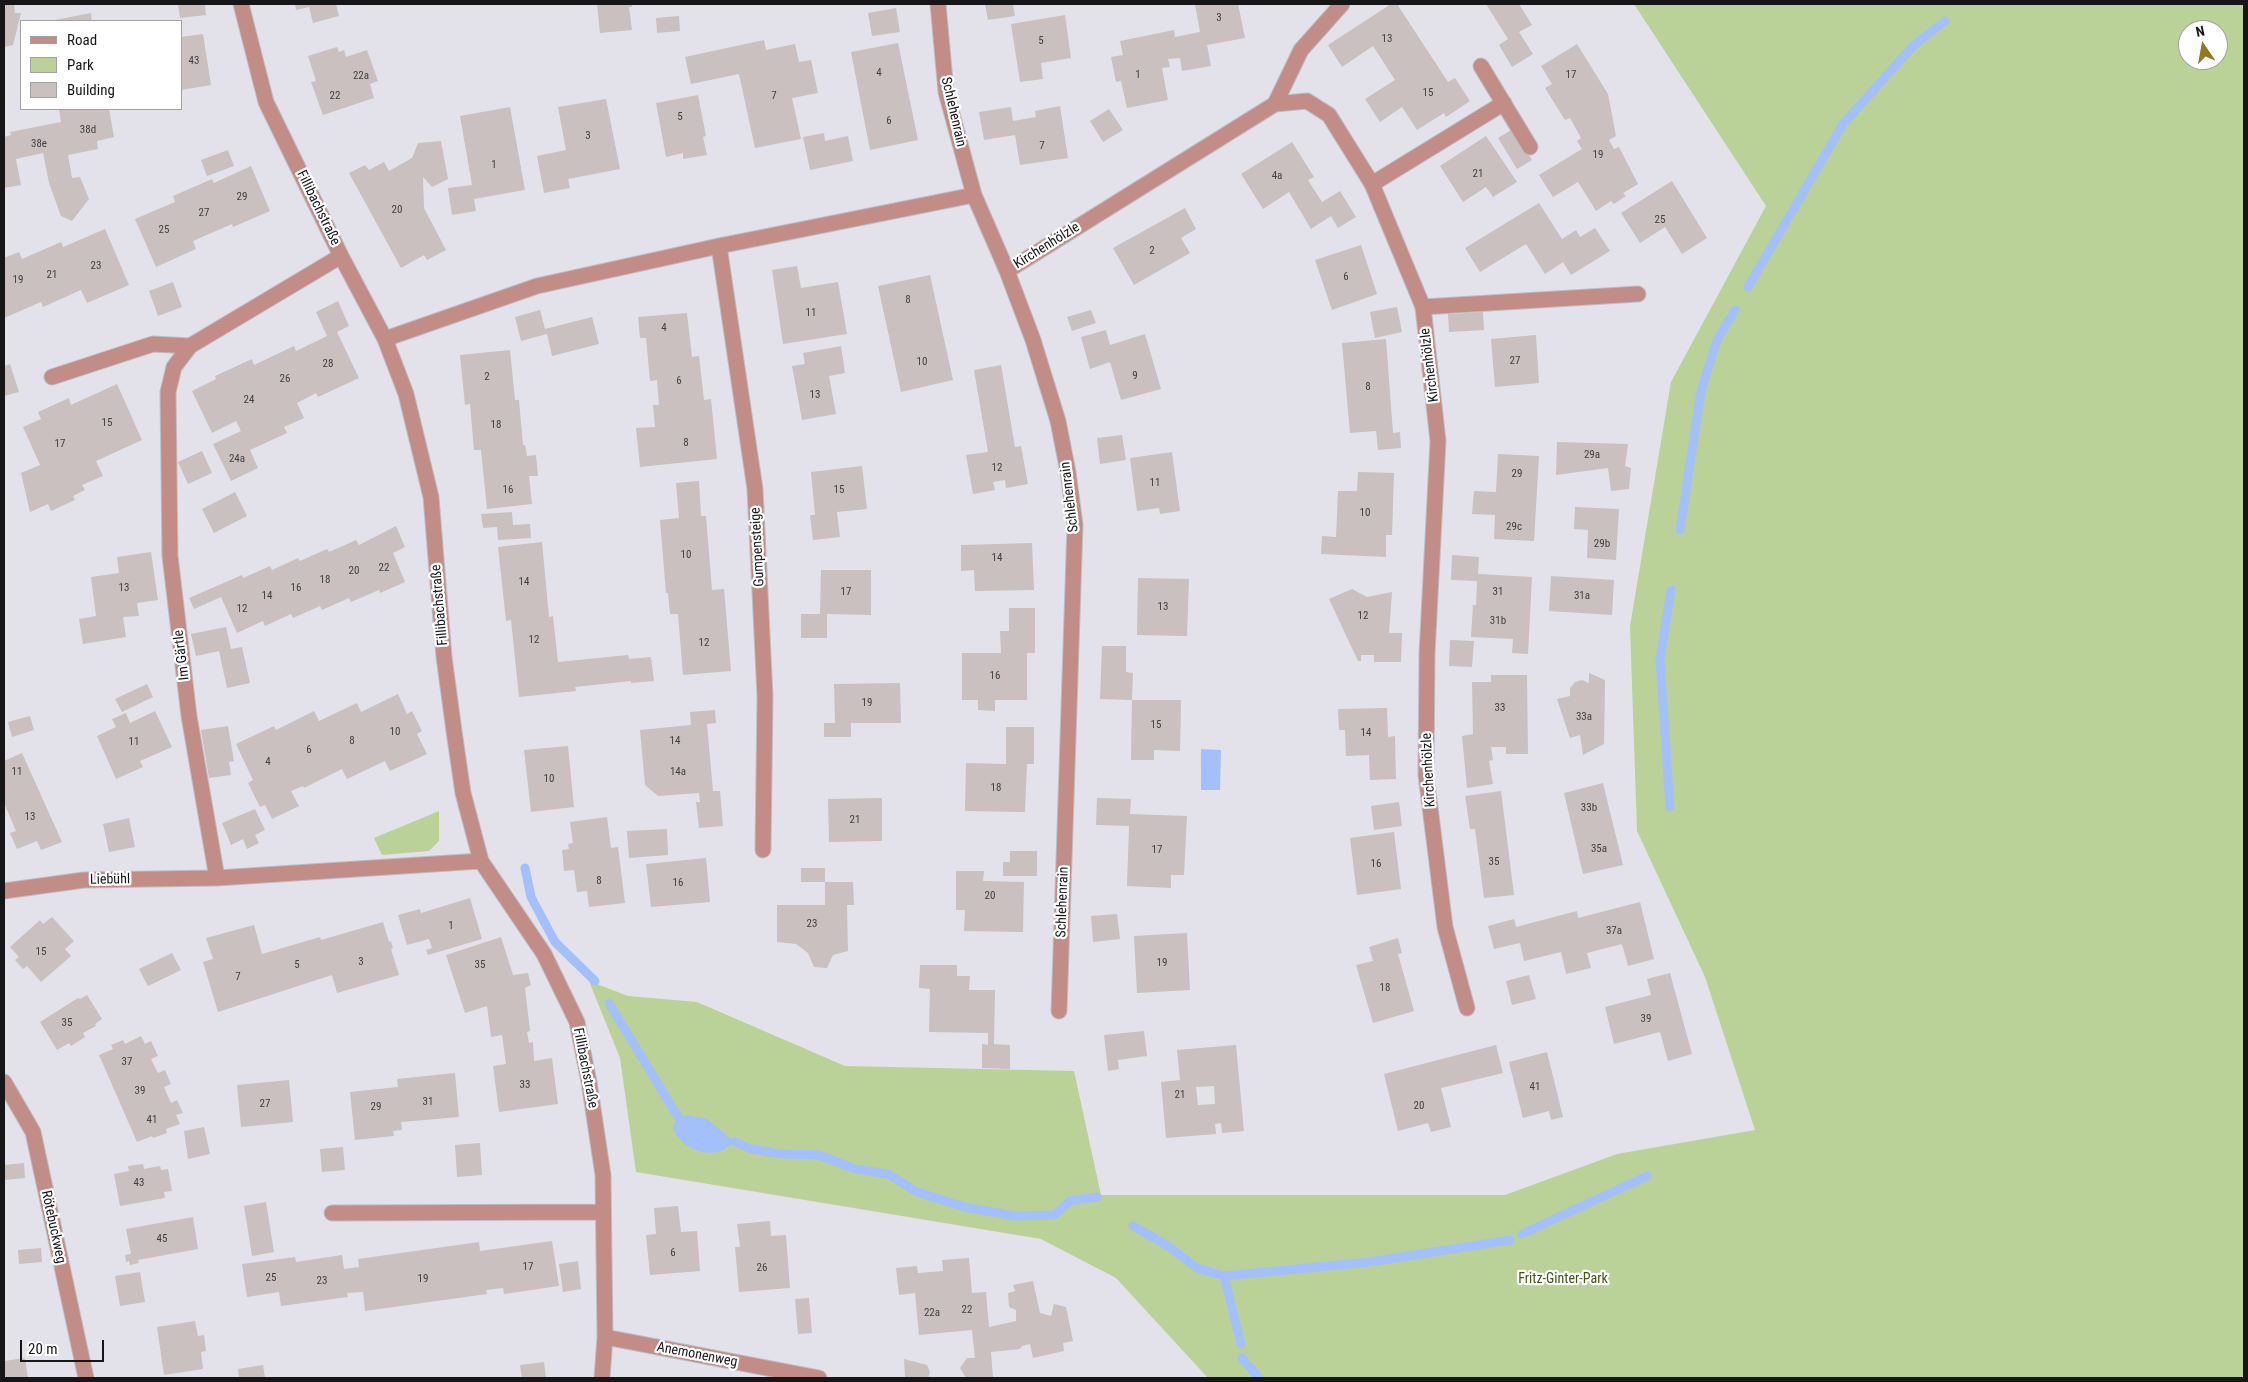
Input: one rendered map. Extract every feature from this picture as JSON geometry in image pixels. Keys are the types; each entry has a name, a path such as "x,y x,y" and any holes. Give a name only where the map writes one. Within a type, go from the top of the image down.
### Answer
{"street":[{"name":"Fillibachstraße","path":"241,4 266,102 341,256 385,339 406,394 431,496 444,657 454,731 463,793 481,862 544,954 577,1022 598,1135 603,1175 605,1337 602,1378"},
{"name":"Schlehenrain","path":"938,4 946,92 974,195 1007,271 1033,340 1058,421 1068,472 1075,525 1060,1011"},
{"path":"1275,104 1301,50 1342,4"},
{"path":"1481,66 1530,147"},
{"name":"Kirchenhölzle","path":"1007,271 1275,104 1307,101 1329,115 1372,184 1423,307 1438,441 1427,654 1426,775 1445,926 1467,1008"},
{"path":"1372,184 1504,103"},
{"path":"385,339 537,286 719,246 974,195"},
{"name":"Gumpensteige","path":"719,246 755,489 764,696 763,850"},
{"name":"Im Gärtle","path":"217,878 189,716 170,556 168,392 174,367 190,346 341,256"},
{"path":"1423,307 1638,294"},
{"path":"52,377 153,344 190,346"},
{"path":"217,878 481,862"},
{"name":"Liebühl","path":"4,888 84,880 217,878"},
{"name":"Rötebuckweg","path":"4,1082 33,1132 86,1378"},
{"path":"332,1213 602,1212"},
{"name":"Anemonenweg","path":"605,1337 818,1378"}],"green space":[{"name":"Fritz-Ginter-Park","path":"1634,4 2244,4 2244,1378 1208,1378 1116,1278 1041,1239 636,1172 620,1058 589,981 628,996 697,1002 845,1066 1074,1071 1101,1195 1505,1195 1617,1154 1755,1130 1705,977 1637,831 1630,626 1671,382 1766,206"},
{"path":"439,811 439,841 429,851 382,855 374,838"}],"water":[{"path":"1201,749 1221,750 1220,790 1201,790"},
{"path":"687,1115 707,1119 735,1142 725,1149 711,1153 691,1148 680,1139 673,1127 678,1117"}],"building":[{"path":"4,4 14,4 15,13 21,13 13,45 4,47"},
{"path":"178,4 205,4 206,15 180,18"},
{"path":"295,4 336,4 339,16 313,23 309,7 296,10"},
{"path":"597,4 632,4 632,7 629,7 632,30 600,33"},
{"path":"985,4 1013,4 1015,16 988,20"},
{"path":"1195,4 1238,4 1245,38 1207,45 1211,66 1182,71 1180,58 1168,59 1170,67 1162,68 1168,100 1127,108 1121,81 1116,82 1111,57 1123,55 1120,41 1174,30 1175,37 1200,32"},
{"path":"1391,4 1397,4 1448,82 1455,78 1470,101 1446,117 1444,113 1417,130 1402,107 1380,122 1365,99 1395,80 1373,46 1342,67 1328,45"},
{"path":"1486,4 1519,4 1532,25 1519,32 1533,54 1512,67 1499,45 1508,39"},
{"path":"896,8 900,32 872,36 868,13"},
{"path":"91,13 92,20 55,20"},
{"path":"1065,15 1071,58 1041,63 1043,79 1020,82 1011,24"},
{"path":"679,16 680,31 657,33 656,18"},
{"path":"203,34 211,85 182,90 182,37"},
{"path":"764,40 766,50 795,44 799,62 811,60 818,93 792,98 801,139 755,148 739,74 691,84 685,57"},
{"path":"898,43 918,140 870,150 851,52"},
{"path":"1577,44 1608,94 1616,136 1609,140 1614,149 1619,147 1638,184 1623,193 1626,196 1614,204 1611,201 1596,211 1578,182 1553,197 1539,175 1582,149 1577,141 1581,138 1570,118 1565,120 1545,88 1552,84 1541,66"},
{"path":"337,47 339,52 344,50 346,57 367,50 378,81 370,84 374,98 323,115 311,82 316,81 308,56"},
{"path":"698,95 706,136 703,137 707,155 683,159 683,153 666,157 656,103"},
{"path":"606,99 620,169 568,179 570,188 544,193 537,156 566,150 558,107"},
{"path":"1060,106 1068,158 1020,165 1015,135 984,140 979,112 1011,107 1013,121 1036,117 1035,111"},
{"path":"510,107 525,190 474,199 476,211 452,215 448,188 472,185 460,116"},
{"path":"1109,109 1123,130 1103,142 1090,121"},
{"path":"59,110 109,110 114,137 97,141 98,149 68,155 72,178 80,177 89,199 72,221 61,216 49,183 43,153 16,159 21,185 4,188 4,137 11,135 10,132 61,122"},
{"path":"1513,129 1532,160 1517,169 1498,138"},
{"path":"824,133 825,141 848,136 853,161 810,170 803,137"},
{"path":"1486,136 1517,182 1493,197 1486,187 1463,202 1440,166"},
{"path":"441,141 448,179 432,187 423,177 424,208 446,250 427,260 424,255 401,268 349,173 365,165 369,170 384,162 389,171 412,158 418,143"},
{"path":"1292,142 1314,177 1308,180 1322,202 1340,191 1356,217 1338,228 1331,216 1311,229 1289,192 1263,209 1241,174"},
{"path":"228,150 234,166 207,176 201,160"},
{"path":"251,166 270,211 233,227 232,224 193,241 196,249 156,267 135,219 175,202 173,196 212,179 214,183"},
{"path":"1672,181 1707,238 1682,254 1665,227 1640,243 1621,213"},
{"path":"1539,203 1562,239 1576,230 1580,237 1595,228 1610,251 1571,275 1563,262 1545,274 1526,244 1480,272 1465,248"},
{"path":"1185,208 1196,229 1181,238 1190,253 1134,285 1113,248"},
{"path":"105,229 129,285 87,303 81,290 43,307 41,302 4,318 4,258 19,252 22,259 61,242 63,247"},
{"path":"1361,245 1377,294 1332,310 1315,260"},
{"path":"797,266 801,288 838,282 847,334 783,344 772,270"},
{"path":"930,275 953,380 901,392 878,286"},
{"path":"173,282 182,307 158,316 149,291"},
{"path":"338,301 349,326 337,332 359,378 318,397 316,393 297,403 304,418 284,427 287,433 250,450 258,468 231,481 213,444 241,431 236,421 212,433 192,391 216,379 215,376 252,359 254,365 294,346 296,351 327,336 316,312"},
{"path":"1397,307 1402,332 1375,338 1370,312"},
{"path":"540,310 545,329 592,317 599,344 552,356 547,334 521,341 515,317"},
{"path":"1091,310 1096,323 1072,331 1067,317"},
{"path":"1483,312 1484,330 1449,332 1448,314"},
{"path":"687,313 692,357 699,356 704,400 711,399 717,459 640,467 636,428 655,427 653,405 659,405 657,380 650,381 646,338 640,338 638,317"},
{"path":"1106,330 1110,345 1145,334 1161,389 1121,400 1110,362 1090,369 1081,337"},
{"path":"1536,335 1539,383 1495,387 1491,339"},
{"path":"1386,339 1393,433 1400,432 1401,448 1378,450 1376,431 1350,433 1342,343"},
{"path":"841,346 845,373 829,376 836,414 802,420 792,366 805,364 803,353"},
{"path":"510,350 515,400 519,400 523,445 525,445 527,456 536,455 538,476 529,476 532,504 487,509 481,450 474,450 470,404 465,405 460,355"},
{"path":"10,364 19,392 4,396 4,366"},
{"path":"1001,365 1015,447 1021,446 1028,484 1006,488 1005,480 993,482 995,490 973,494 966,455 988,452 974,370"},
{"path":"117,384 142,440 96,461 103,476 82,485 85,490 73,496 75,500 51,511 48,504 30,512 21,473 40,465 23,427 41,419 38,412 69,398 71,405"},
{"path":"1122,435 1126,460 1100,464 1097,438"},
{"path":"1557,442 1628,444 1625,466 1631,468 1629,489 1611,491 1608,468 1556,475"},
{"path":"202,451 212,473 188,484 178,462"},
{"path":"1172,452 1180,511 1160,514 1159,508 1137,511 1130,458"},
{"path":"1498,454 1539,456 1534,541 1494,539 1495,515 1472,514 1474,491 1496,492"},
{"path":"862,466 867,509 837,512 840,537 813,540 810,515 815,515 811,472"},
{"path":"1358,472 1394,473 1392,535 1386,535 1386,557 1321,554 1322,536 1336,537 1338,491 1357,491"},
{"path":"699,481 701,516 706,516 712,590 724,589 731,671 683,675 678,614 670,614 668,593 666,593 660,520 679,518 676,483"},
{"path":"235,492 247,516 214,533 202,509"},
{"path":"1575,507 1619,509 1616,560 1587,558 1588,530 1574,529"},
{"path":"512,512 513,525 530,524 531,538 498,540 497,527 483,528 481,514"},
{"path":"396,526 405,547 393,553 405,582 380,593 379,590 351,602 349,598 322,610 320,606 293,618 291,614 265,626 263,621 237,633 221,597 194,609 189,598 242,575 243,578 270,566 272,570 298,558 300,561 327,549 329,552 356,540 359,545"},
{"path":"542,542 549,617 553,616 558,662 628,655 629,659 651,657 654,681 631,683 631,681 575,687 576,691 519,697 511,620 506,621 498,547"},
{"path":"1032,543 1034,590 975,591 974,570 961,571 961,545"},
{"path":"151,552 158,600 137,603 139,616 123,617 126,637 83,644 79,619 96,616 91,577 119,573 117,557"},
{"path":"1452,555 1479,557 1478,574 1532,577 1528,654 1512,653 1513,639 1471,637 1473,605 1476,605 1477,581 1451,580"},
{"path":"821,570 871,570 871,615 827,614 827,638 801,638 801,614 820,614"},
{"path":"1551,576 1614,580 1612,615 1549,611"},
{"path":"1138,578 1189,579 1187,636 1137,635"},
{"path":"1352,589 1367,597 1392,592 1389,633 1402,633 1401,662 1374,662 1374,655 1361,655 1361,661 1358,661 1329,599"},
{"path":"1009,608 1035,608 1035,653 1027,653 1027,700 995,700 995,711 978,710 978,700 962,700 962,653 1001,653 1000,631 1009,631"},
{"path":"226,627 231,649 242,647 250,683 227,688 219,651 196,656 191,634"},
{"path":"1450,640 1474,641 1472,667 1449,666"},
{"path":"1102,646 1126,646 1126,672 1133,673 1132,700 1100,699"},
{"path":"1589,673 1605,680 1604,744 1583,755 1580,735 1570,738 1557,699 1570,696 1570,688 1575,682 1582,680 1589,683"},
{"path":"1491,675 1527,675 1528,754 1506,754 1506,747 1491,747 1493,760 1489,761 1493,784 1467,788 1462,736 1473,734 1472,682 1491,682"},
{"path":"900,683 901,723 851,723 851,737 824,737 824,723 835,723 834,684"},
{"path":"147,684 153,697 122,712 115,699"},
{"path":"398,694 407,714 412,711 422,731 417,734 427,754 390,771 385,761 347,779 342,769 304,788 303,786 291,791 299,806 272,819 265,805 260,807 248,783 253,780 236,744 274,726 276,730 314,711 319,721 357,703 361,712"},
{"path":"1132,700 1181,700 1180,751 1154,750 1154,760 1131,760"},
{"path":"1387,708 1388,737 1395,736 1396,779 1370,780 1369,755 1346,756 1345,730 1339,730 1338,709"},
{"path":"715,710 716,723 707,724 713,791 720,791 723,826 699,828 696,802 700,802 699,793 658,796 645,785 640,730 691,725 690,712"},
{"path":"155,711 172,747 140,761 143,767 116,779 97,736 116,727 112,719 126,713 130,723"},
{"path":"30,716 34,730 12,737 8,722"},
{"path":"228,726 234,761 229,762 231,775 209,778 201,730"},
{"path":"1006,727 1034,727 1034,764 1027,764 1025,812 965,811 966,763 1006,764"},
{"path":"568,746 574,807 531,812 524,750"},
{"path":"22,753 62,842 41,850 37,841 17,849 10,833 16,831 4,803 4,761"},
{"path":"1603,783 1623,865 1583,874 1564,793"},
{"path":"1501,791 1514,895 1484,898 1475,829 1470,829 1465,796"},
{"path":"882,798 882,841 829,842 828,799"},
{"path":"1097,798 1131,799 1130,814 1187,816 1184,875 1171,875 1171,888 1127,886 1129,826 1096,825"},
{"path":"1399,802 1402,826 1374,830 1371,806"},
{"path":"255,809 265,830 255,835 259,843 247,849 243,839 231,845 222,823"},
{"path":"607,817 611,848 618,847 625,903 589,907 587,891 577,892 574,870 564,871 562,850 569,849 568,844 573,843 570,822"},
{"path":"129,818 135,847 109,852 103,824"},
{"path":"667,829 668,855 629,858 627,831"},
{"path":"1394,832 1401,889 1357,895 1350,838"},
{"path":"1010,851 1037,851 1037,876 1003,876 1003,862 1010,862"},
{"path":"706,858 710,902 651,907 646,864"},
{"path":"801,868 825,868 825,882 801,882"},
{"path":"956,871 984,871 983,881 1024,882 1023,932 964,931 965,910 956,910"},
{"path":"825,882 853,882 854,905 847,905 848,951 833,955 827,968 814,967 808,953 796,944 777,942 777,905 825,905"},
{"path":"470,898 482,939 428,955 426,950 432,948 429,939 407,945 398,915 420,909 421,913"},
{"path":"1640,902 1654,959 1628,966 1622,944 1587,953 1591,968 1566,974 1561,952 1524,961 1520,943 1494,949 1488,926 1514,919 1516,927 1577,911 1578,918"},
{"path":"1117,914 1120,939 1093,942 1091,916"},
{"path":"52,917 74,941 65,949 71,956 41,982 27,966 23,969 15,960 19,957 10,947 40,920 43,924"},
{"path":"383,922 389,942 391,941 393,948 391,949 399,975 337,993 332,975 218,1012 203,962 213,959 206,938 254,925 262,954 320,937 321,940"},
{"path":"1187,933 1190,990 1137,993 1134,936"},
{"path":"501,937 513,975 528,973 531,985 525,988 530,1031 527,1032 529,1043 533,1042 534,1061 552,1058 558,1104 499,1112 493,1066 506,1064 502,1035 491,1037 487,1006 465,1013 446,955"},
{"path":"1398,938 1402,953 1398,954 1414,1011 1373,1023 1356,965 1373,961 1369,947"},
{"path":"172,953 181,970 148,986 139,969"},
{"path":"920,965 957,965 957,976 970,976 969,990 995,990 994,1044 1010,1045 1010,1069 982,1068 982,1044 988,1045 988,1033 929,1032 930,989 919,988"},
{"path":"1670,973 1692,1054 1668,1061 1660,1032 1614,1044 1605,1007 1651,995 1647,979"},
{"path":"1529,975 1536,999 1512,1005 1506,981"},
{"path":"87,995 102,1019 95,1024 96,1026 83,1033 85,1037 71,1046 69,1043 57,1050 40,1022 78,998 80,999"},
{"path":"1144,1031 1147,1056 1118,1060 1119,1069 1108,1071 1104,1035"},
{"path":"141,1036 145,1044 151,1041 158,1056 151,1059 158,1073 165,1070 171,1084 164,1087 171,1103 177,1100 183,1113 176,1115 180,1124 166,1129 167,1133 137,1142 99,1055 113,1049 111,1045 123,1040 125,1044"},
{"path":"1236,1045 1244,1131 1222,1133 1221,1123 1215,1124 1216,1134 1166,1138 1161,1082 1180,1080 1177,1050","holes":["1214,1086 1215,1104 1198,1105 1196,1087"]},
{"path":"1496,1045 1503,1073 1441,1088 1451,1127 1431,1132 1428,1123 1398,1131 1384,1074"},
{"path":"1547,1052 1563,1117 1551,1120 1549,1111 1523,1118 1509,1062"},
{"path":"455,1073 459,1117 401,1122 402,1130 393,1131 394,1136 355,1140 350,1092 398,1087 397,1079"},
{"path":"289,1080 293,1122 241,1127 237,1085"},
{"path":"204,1127 210,1154 188,1159 184,1131"},
{"path":"480,1143 482,1175 457,1177 455,1145"},
{"path":"343,1147 345,1170 322,1172 320,1149"},
{"path":"24,1163 25,1178 4,1180 4,1165"},
{"path":"143,1164 144,1169 160,1166 161,1170 168,1169 172,1191 164,1192 165,1198 120,1206 114,1174 129,1171 128,1166"},
{"path":"266,1202 274,1252 252,1256 244,1206"},
{"path":"678,1206 681,1232 697,1231 700,1271 650,1275 646,1235 656,1234 654,1208"},
{"path":"193,1217 198,1249 138,1260 139,1263 130,1265 129,1261 126,1262 125,1255 131,1254 126,1229"},
{"path":"770,1221 771,1236 786,1235 790,1288 739,1292 735,1247 740,1247 737,1224"},
{"path":"552,1241 559,1286 504,1294 503,1288 486,1290 487,1294 365,1311 363,1292 347,1293 348,1297 281,1306 279,1292 247,1297 242,1264 295,1257 296,1262 342,1255 344,1269 359,1267 358,1259 479,1242 480,1251"},
{"path":"41,1248 42,1262 19,1264 18,1250"},
{"path":"969,1258 972,1293 986,1292 989,1327 1016,1321 1016,1310 1009,1307 1008,1293 1015,1291 1013,1285 1033,1281 1040,1313 1051,1316 1054,1304 1066,1307 1073,1341 1063,1343 1064,1351 1033,1358 1030,1344 1022,1346 1020,1349 991,1352 993,1378 966,1378 960,1368 967,1358 975,1358 972,1330 919,1335 915,1293 899,1295 896,1268 917,1266 918,1273 943,1271 942,1260"},
{"path":"578,1261 581,1289 563,1292 559,1264"},
{"path":"140,1272 145,1302 120,1306 115,1276"},
{"path":"809,1298 812,1333 798,1334 795,1299"},
{"path":"195,1321 198,1336 204,1335 206,1351 201,1352 203,1369 164,1375 157,1327"},
{"path":"25,1358 28,1378 4,1378 4,1361"},
{"path":"904,1359 927,1365 930,1372 928,1378 905,1378"},
{"path":"544,1362 546,1378 522,1378 520,1365"},
{"path":"263,1365 265,1378 239,1378 238,1369"}],"waterway":[{"path":"1748,287 1843,124 1914,45 1945,21"},
{"path":"1680,530 1701,391 1717,340 1735,310"},
{"path":"1670,807 1660,660 1671,590"},
{"path":"525,868 531,897 555,942 595,981"},
{"path":"609,1003 678,1117"},
{"path":"735,1142 751,1149 781,1154 819,1155 855,1169 888,1174 917,1192 964,1207 1015,1216 1054,1215 1070,1201 1097,1197"},
{"path":"1522,1234 1647,1176"},
{"path":"1133,1226 1168,1246 1197,1268 1224,1276 1370,1262 1510,1240"},
{"path":"1224,1276 1241,1344"},
{"path":"1242,1358 1259,1378"}]}
